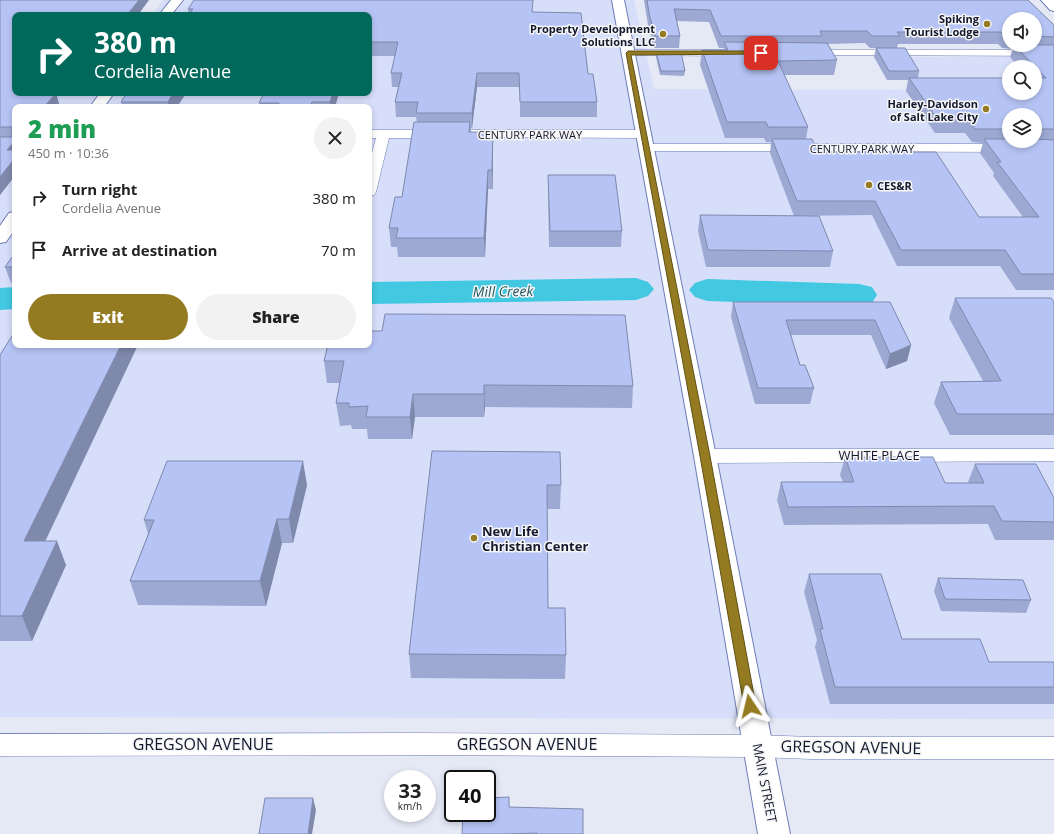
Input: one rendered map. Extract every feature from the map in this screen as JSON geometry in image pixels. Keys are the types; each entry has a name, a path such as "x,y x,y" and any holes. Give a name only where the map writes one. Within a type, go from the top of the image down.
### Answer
{"street":[{"path":"167,12 176,0"},
{"name":"MAIN STREET","path":"618,0 705,456 774,834"},
{"path":"1047,0 1054,7"},
{"path":"628,53 741,53"},
{"path":"796,53 1054,53"},
{"name":"CENTURY PARK WAY","path":"372,134 645,141 1054,148"},
{"path":"372,180 383,134"},
{"path":"0,238 12,221"},
{"name":"WHITE PLACE","path":"705,456 1054,455"},
{"name":"GREGSON AVENUE","path":"0,745 411,744 757,746 811,748 1054,748"}],"shaded area":[{"path":"163,0 634,0 654,89 926,90 903,57 1054,57 1054,719 0,717 0,47 12,84 12,96 372,96 372,12 154,12"}],"building":[{"path":"0,0 139,0 129,12 12,12 12,96 53,96 47,104 12,104 12,127 0,127"},
{"path":"194,0 533,0 532,12 581,13 588,74 593,74 597,102 520,102 519,73 477,73 472,113 416,113 418,102 395,102 402,73 391,73 398,42 372,42 372,12 190,12 193,9 188,9"},
{"path":"647,0 1028,0 1040,12 1002,12 1002,33 897,32 900,36 872,36 867,31 820,31 822,36 721,36 710,10 674,9 680,36 655,36"},
{"path":"1042,13 1054,25 1054,37 1042,36"},
{"path":"724,42 827,43 837,60 778,61 808,127 768,127 766,122 727,122 702,50 728,50"},
{"path":"1042,45 1054,45 1054,129 1042,129 1042,108 1002,108 1002,129 975,129 968,120 938,120 909,78 1002,78 1002,100 1042,100 1042,78 1046,78 1042,74 1042,60 1029,60 1021,52 1042,52"},
{"path":"876,48 905,48 919,71 889,71"},
{"path":"656,52 681,52 685,71 661,71"},
{"path":"125,96 171,96 168,102 121,102"},
{"path":"262,96 332,96 330,102 312,102 311,104 259,103"},
{"path":"414,122 470,122 469,132 493,132 492,170 488,170 484,238 396,238 398,228 389,228 395,197 402,197"},
{"path":"0,137 12,137 12,144 7,150 12,150 12,162 0,177"},
{"path":"772,139 812,139 818,152 936,152 979,217 1039,217 997,162 1001,162 984,139 1002,139 1002,148 1042,148 1042,139 1054,140 1054,274 1021,274 1005,250 901,250 875,201 797,201"},
{"path":"548,175 615,175 622,231 550,231"},
{"path":"700,215 819,216 833,251 708,250"},
{"path":"12,257 12,267 5,267"},
{"path":"955,298 1051,298 1054,302 1054,414 957,414 941,382 1001,381"},
{"path":"733,302 890,302 911,345 890,354 875,320 786,320 800,365 805,365 814,388 758,388"},
{"path":"385,314 625,315 633,386 484,385 484,394 413,394 410,417 366,417 368,406 349,407 349,403 336,403 344,361 324,361 327,348 372,348 372,331 382,331"},
{"path":"12,336 12,348 120,348 24,541 57,541 22,616 0,616 0,355"},
{"path":"432,451 560,452 561,485 547,485 548,608 565,608 566,655 409,654"},
{"path":"845,457 933,457 945,483 984,483 975,464 1036,464 1054,498 1054,522 1002,521 994,506 788,507 781,482 854,482"},
{"path":"167,461 303,461 289,519 277,519 260,581 130,581 154,520 144,520"},
{"path":"809,574 881,574 902,639 980,639 989,662 1054,662 1054,687 835,687 820,629 823,629"},
{"path":"938,578 1023,580 1031,600 945,599"},
{"path":"509,797 509,807 583,809 583,834 462,834 463,822 496,822 496,798"},
{"path":"265,798 313,798 308,834 259,834"}],"waterway":[{"name":"Mill Creek","path":"372,293 636,289"},
{"name":"Mill Creek","path":"707,290 859,295"},
{"name":"Mill Creek","path":"0,299 12,298"}],"place":[{"name":"Spiking Tourist Lodge","path":"987,24"},
{"name":"Property Development Solutions LLC","path":"663,34"},
{"name":"Harley-Davidson of Salt Lake City","path":"986,109"},
{"name":"CES&R","path":"869,185"},
{"name":"New Life Christian Center","path":"474,538"}],"route":[{"path":"750,706 705,456 628,53 761,53"}]}
